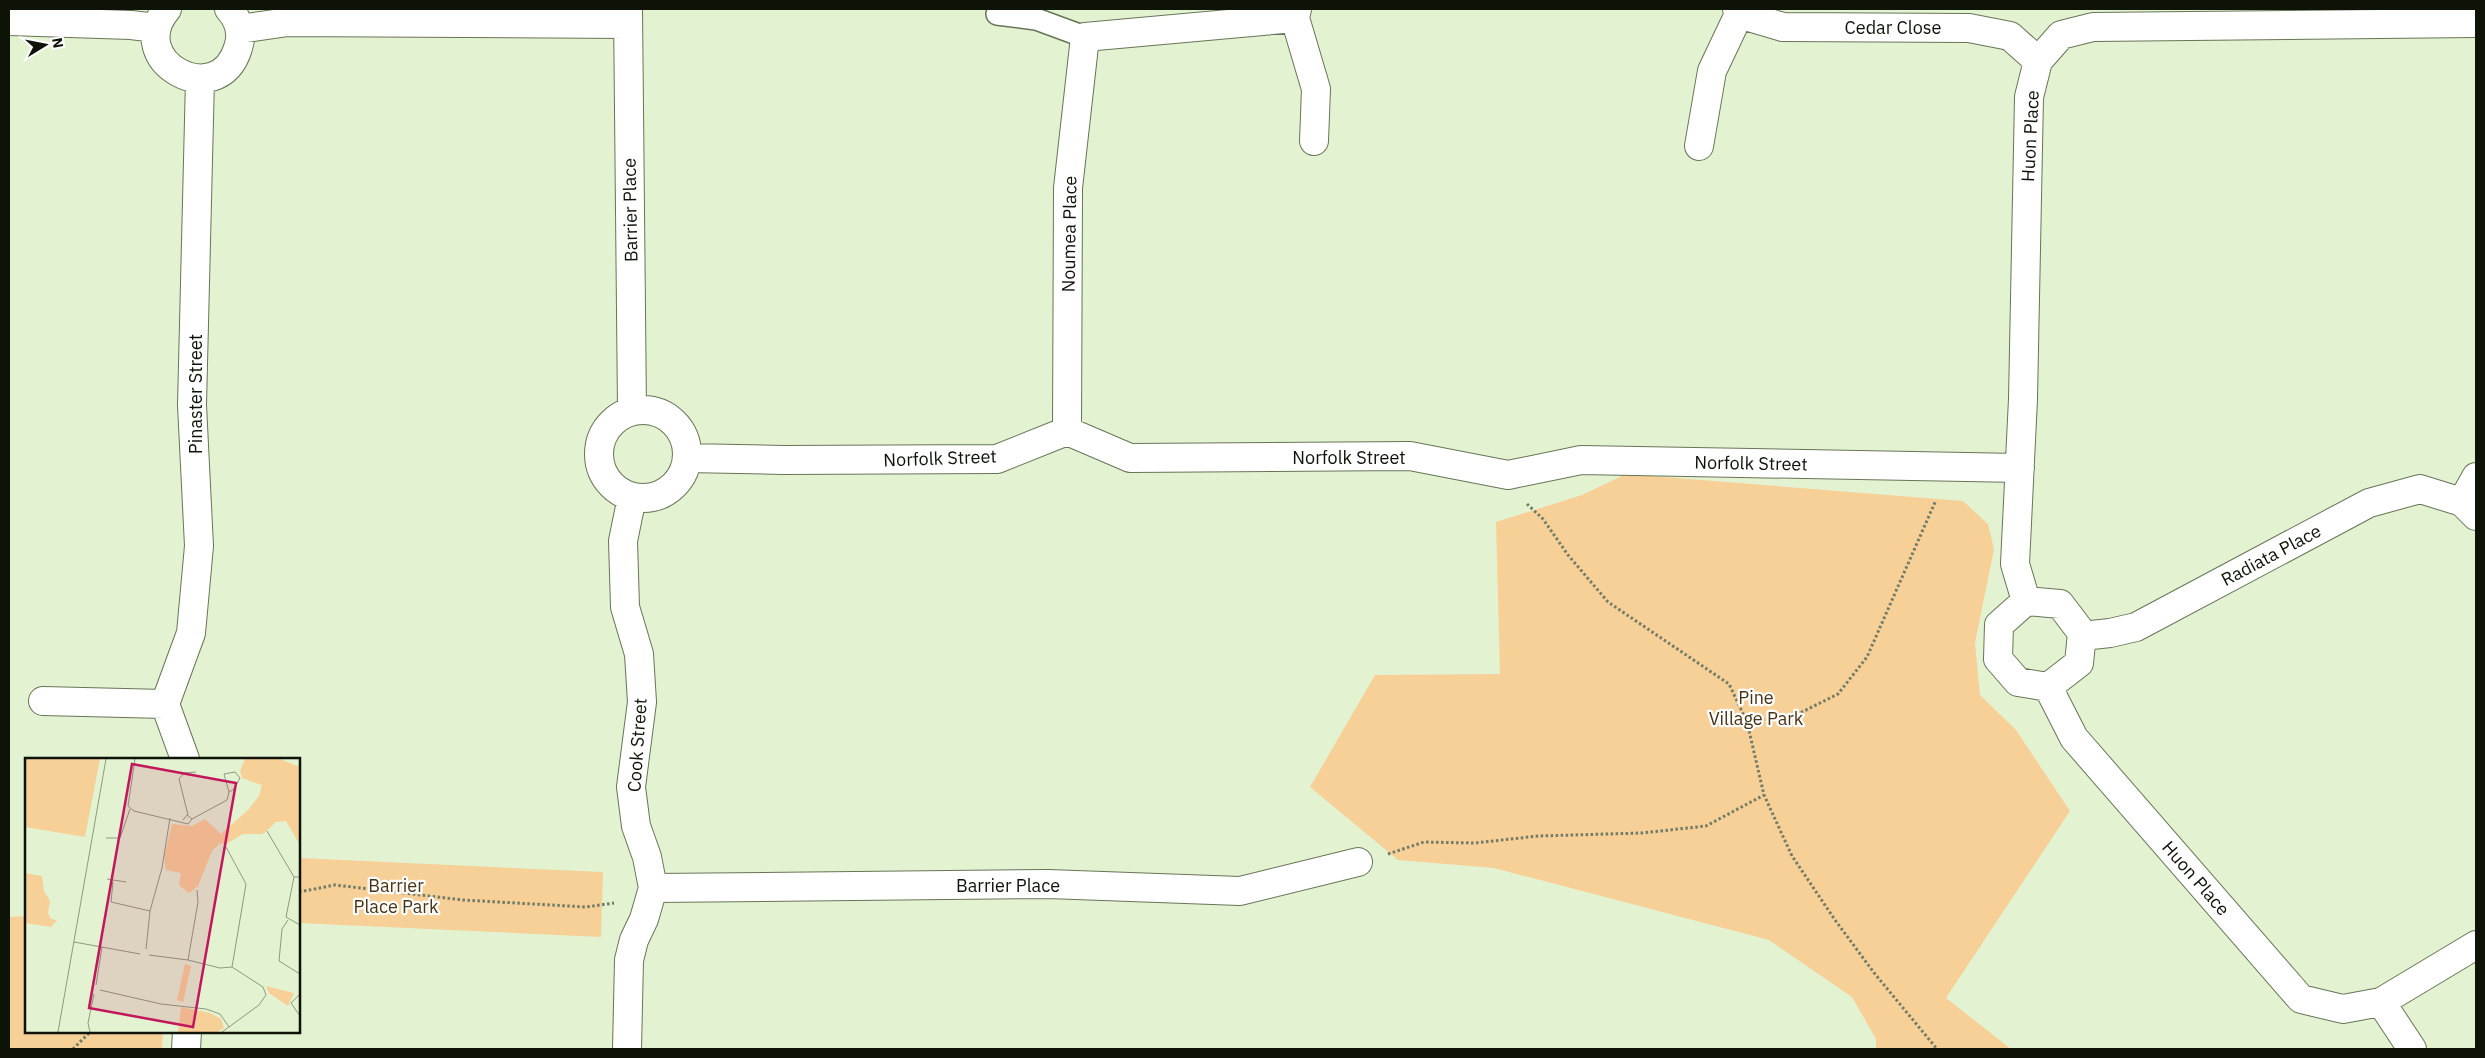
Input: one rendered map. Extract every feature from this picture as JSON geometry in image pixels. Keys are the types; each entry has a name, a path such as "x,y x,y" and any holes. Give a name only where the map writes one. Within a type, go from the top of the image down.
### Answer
{"street":[{"name":"Cedar Close","path":"1699,146 1712,71 1738,11 1783,27 1969,28 2010,36 2038,61"},
{"path":"1084,37 1296,13 1316,89 1314,141"},
{"path":"9,21 131,25 162,19 156,43 165,62 180,75 200,79 218,74 229,66 236,55 240,42 235,19 288,22 628,16"},
{"name":"Barrier Place","path":"628,16 632,412"},
{"name":"Huon Place","path":"2026,601 2015,564 2020,468 2029,97 2038,61 2061,35 2092,27 2476,23"},
{"name":"Noumea Place","path":"1067,431 1068,188 1084,37"},
{"name":"Pinaster Street","path":"165,704 191,633 199,546 192,405 200,79"},
{"path":"646,410 659,413 671,420 680,430 686,443 687,458 683,472 669,490 648,499 632,498 618,492 607,481 600,467 598,452 601,438 608,426 619,417 632,412 646,410"},
{"name":"Norfolk Street","path":"687,458 783,460 997,459 1067,431 1130,458 1410,456 1508,475 1581,460 2020,468"},
{"name":"Radiata Place","path":"2082,636 2110,633 2136,627 2369,504 2420,489 2469,509 2476,477"},
{"name":"Cook Street","path":"627,1049 629,960 634,940 644,919 652,893 647,857 636,826 631,787 642,702 639,654 625,607 623,541 632,498"},
{"path":"2026,601 2060,604 2082,633 2079,663 2048,687 2018,682 1998,659 1999,625 2026,601"},
{"name":"Huon Place","path":"2048,687 2074,738 2301,999 2343,1009 2381,1002 2476,945"},
{"path":"43,701 165,704 185,758"},
{"name":"Barrier Place","path":"652,893 1048,884 1240,891 1358,862"},
{"path":"2381,1002 2412,1049"},
{"path":"186,1049 187,1033"}],"lane":[{"path":"997,14 1036,19 1084,37"}],"path":[{"path":"1747,722 1796,715 1838,694 1867,656 1950,467"},
{"path":"1508,475 1519,496 1543,519 1568,555 1608,602 1729,684 1747,722 1764,795 1792,856 1834,920 1875,974 1937,1049"},
{"path":"1358,862 1424,842 1475,843 1538,836 1642,833 1706,826 1764,795"},
{"path":"300,892 335,885 463,900 586,907 652,893"},
{"path":"73,1049 89,1033"}],"green space":[{"name":"Pine Village Park","path":"1626,474 1963,501 1988,524 1994,549 1975,643 1980,695 2016,730 2070,811 1946,998 2011,1049 1876,1049 1876,1039 1852,997 1769,940 1494,868 1398,860 1310,787 1375,675 1500,674 1496,522 1582,495"},
{"name":"Barrier Place Park","path":"300,858 603,872 601,937 300,923"},
{"path":"25,916 25,1033 163,1033 162,1049 9,1049 9,917"}]}
